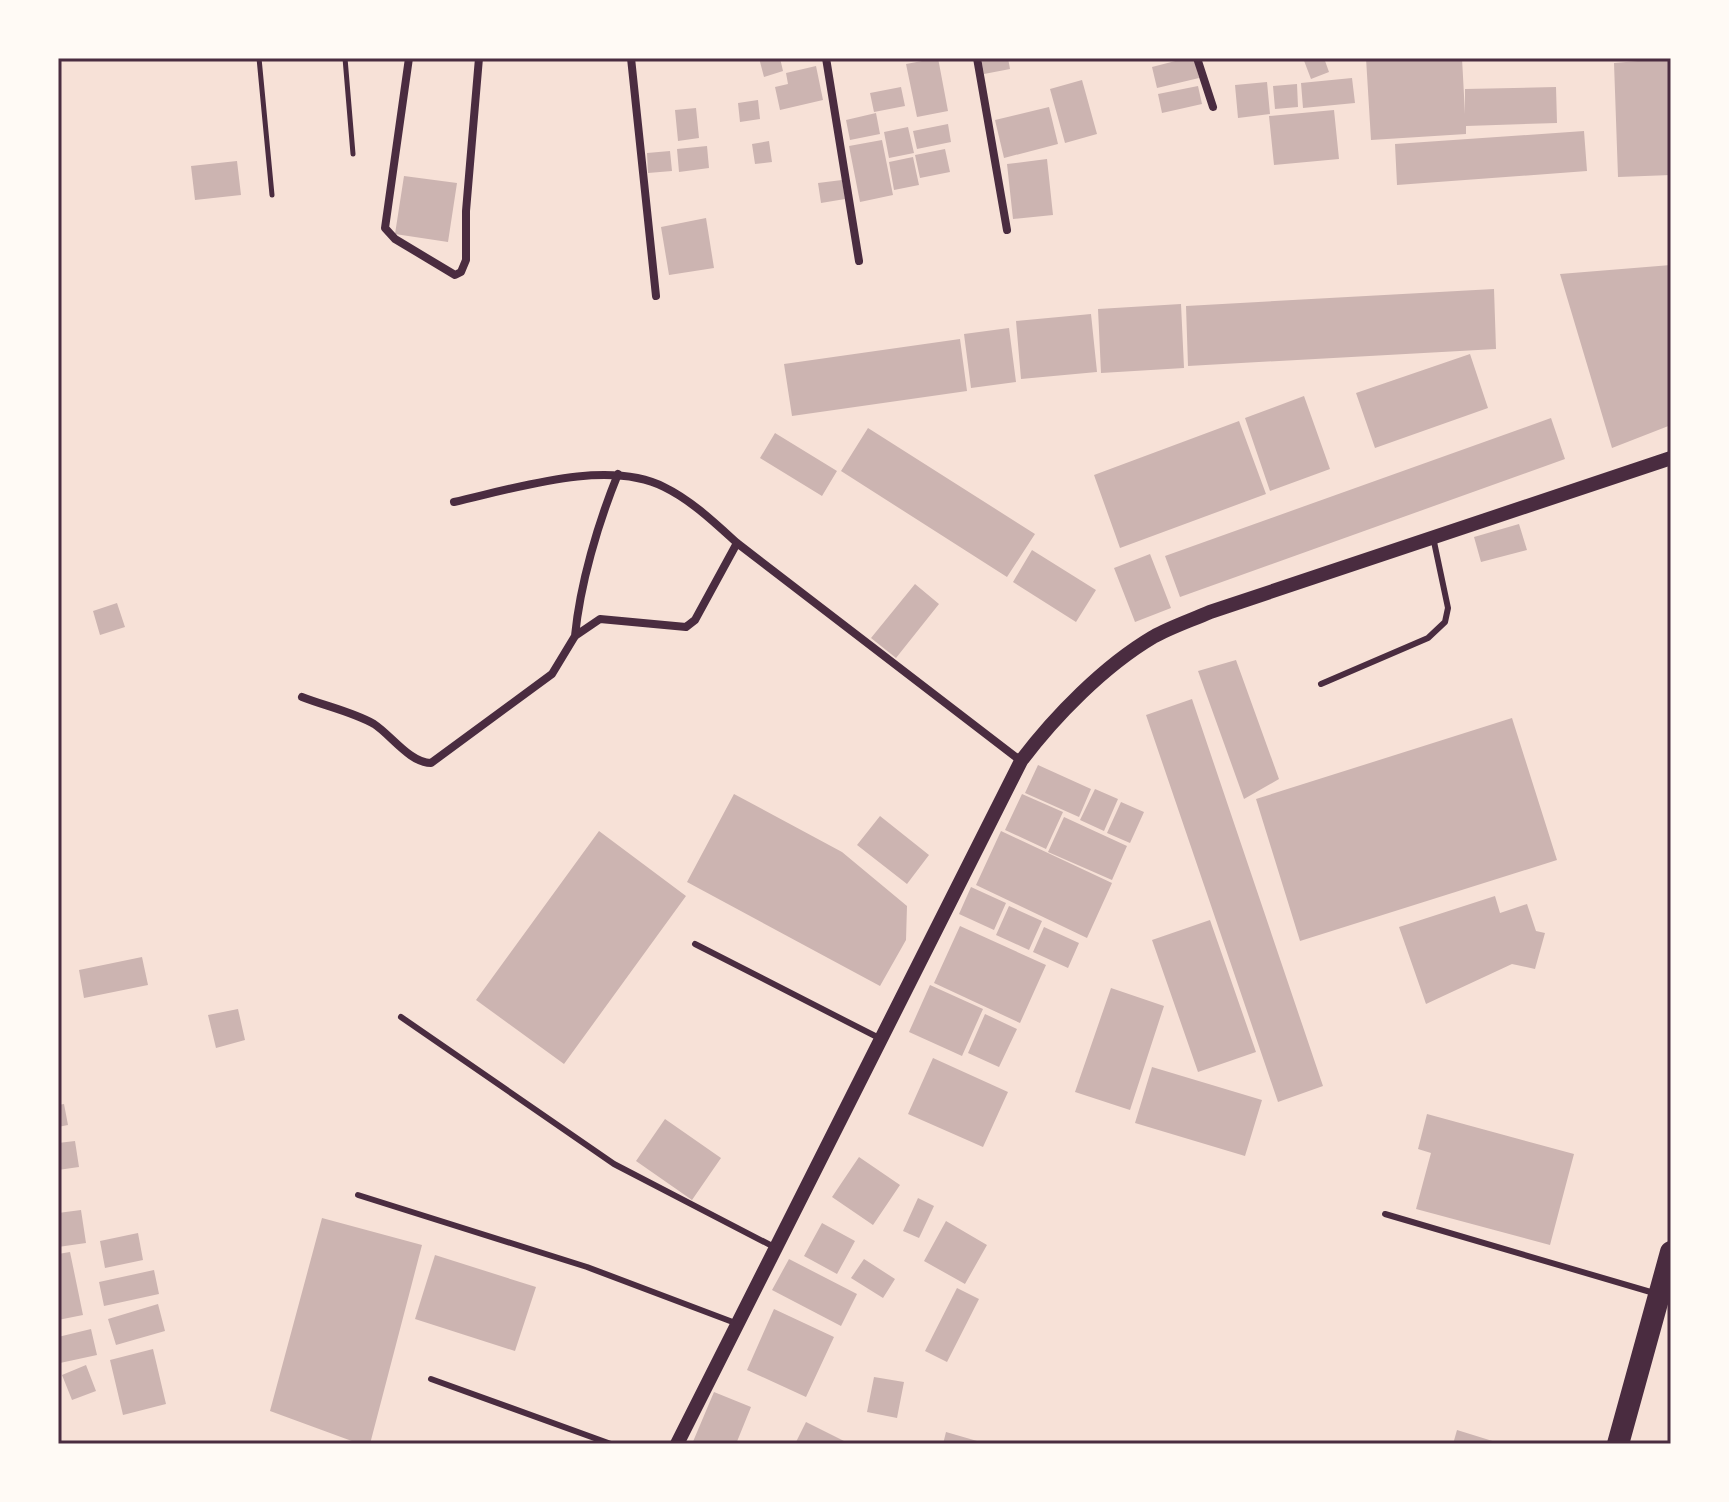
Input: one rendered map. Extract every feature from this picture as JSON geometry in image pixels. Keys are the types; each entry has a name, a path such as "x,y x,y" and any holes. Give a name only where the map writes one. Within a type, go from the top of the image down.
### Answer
{"highway":[{"path":"1618,1444 1671,1252"}],"street":[{"path":"409,58 385,228 391,236 455,275 464,267 479,58"},
{"path":"631,58 656,296"},
{"path":"826,58 859,261"},
{"path":"977,58 1007,230"},
{"path":"1197,58 1213,107"},
{"path":"677,1444 1021,761 1070,706 1097,680 1153,638 1210,612 1671,458"},
{"path":"454,502 570,477 618,474 663,486 709,518 737,543 1021,761"},
{"path":"575,636 577,615 604,507 618,474"},
{"path":"302,697 373,724 418,759 431,763 552,674 575,636 600,619 686,627 695,620 737,543"}],"lane":[{"path":"1321,684 1428,638 1445,622 1448,608 1433,537"},
{"path":"695,944 881,1039"},
{"path":"401,1017 614,1164 776,1248"},
{"path":"358,1195 587,1267 738,1324"},
{"path":"1385,1214 1660,1294"},
{"path":"431,1379 611,1444"}],"path":[{"path":"259,58 272,195"},
{"path":"345,58 353,154"}],"building":[{"path":"759,58 780,58 783,71 764,77"},
{"path":"938,58 948,111 917,117 906,64"},
{"path":"981,58 1008,58 1010,69 984,74"},
{"path":"1194,58 1199,78 1157,88 1152,67"},
{"path":"1303,58 1324,58 1329,72 1311,79"},
{"path":"1366,58 1462,58 1465,114 1465,89 1556,87 1557,123 1466,126 1466,134 1371,140"},
{"path":"1638,58 1671,58 1671,175 1618,177 1614,63 1638,61"},
{"path":"816,66 823,100 780,110 775,87 788,84 786,73"},
{"path":"1352,78 1355,103 1303,108 1301,83"},
{"path":"1082,80 1097,134 1065,143 1050,89"},
{"path":"1267,82 1270,114 1238,118 1235,85"},
{"path":"1297,84 1298,107 1275,109 1273,86"},
{"path":"1198,86 1202,104 1162,113 1158,94"},
{"path":"901,87 905,106 874,112 870,93"},
{"path":"758,100 760,119 740,122 738,103"},
{"path":"1049,107 1058,144 1004,158 995,120"},
{"path":"696,108 699,138 678,141 675,110"},
{"path":"1334,110 1339,159 1274,165 1269,116"},
{"path":"876,113 880,134 850,140 846,120"},
{"path":"948,124 951,142 917,149 913,131"},
{"path":"908,127 914,153 889,158 884,132"},
{"path":"1584,131 1587,171 1397,185 1395,144"},
{"path":"882,140 893,195 860,202 849,146"},
{"path":"769,141 772,162 755,164 752,144"},
{"path":"707,146 709,168 679,172 677,149"},
{"path":"945,149 950,172 920,178 915,155"},
{"path":"670,151 672,171 648,173 647,153"},
{"path":"913,157 919,185 894,190 889,162"},
{"path":"1047,159 1053,215 1013,219 1007,164"},
{"path":"237,161 241,195 195,200 191,166"},
{"path":"404,176 457,183 448,242 395,234"},
{"path":"842,180 845,199 821,203 818,183"},
{"path":"706,218 714,268 669,275 661,227"},
{"path":"1671,265 1671,425 1612,448 1560,274"},
{"path":"1494,289 1496,349 1188,366 1186,306"},
{"path":"1181,304 1184,368 1101,373 1098,309"},
{"path":"1091,314 1097,372 1021,379 1016,321"},
{"path":"1009,328 1016,382 971,388 964,334"},
{"path":"960,339 967,391 792,416 784,364"},
{"path":"1470,354 1488,408 1375,448 1356,393"},
{"path":"1304,396 1330,469 1270,491 1245,418"},
{"path":"1551,418 1565,459 1180,597 1165,556"},
{"path":"1239,421 1266,494 1120,548 1094,475"},
{"path":"868,428 1035,534 1007,577 841,471"},
{"path":"775,433 837,471 822,496 760,458"},
{"path":"1519,524 1527,550 1481,562 1474,537"},
{"path":"1032,550 1096,590 1076,622 1013,582"},
{"path":"1150,554 1171,608 1135,622 1114,568"},
{"path":"915,584 939,604 896,658 871,638"},
{"path":"117,603 125,627 100,635 93,611"},
{"path":"1236,660 1279,779 1244,799 1198,671"},
{"path":"1192,699 1323,1086 1278,1102 1146,715"},
{"path":"1512,718 1557,860 1300,941 1256,799"},
{"path":"1038,765 1091,789 1079,817 1025,793"},
{"path":"1095,789 1118,799 1104,831 1080,820"},
{"path":"734,794 842,852 907,906 906,940 880,986 687,882"},
{"path":"1022,794 1063,812 1046,849 1005,830"},
{"path":"1121,802 1144,812 1130,843 1107,833"},
{"path":"880,816 929,855 907,884 857,845"},
{"path":"1064,817 1127,846 1112,880 1048,852"},
{"path":"599,831 686,896 564,1064 476,1000"},
{"path":"1001,831 1112,883 1087,938 976,885"},
{"path":"971,887 1006,903 994,930 959,914"},
{"path":"1495,896 1500,913 1527,904 1536,931 1545,933 1535,969 1512,964 1426,1004 1399,927"},
{"path":"1009,906 1042,921 1029,950 996,935"},
{"path":"1210,920 1256,1052 1198,1072 1152,940"},
{"path":"960,926 1046,965 1020,1023 934,983"},
{"path":"1044,927 1079,943 1068,968 1033,952"},
{"path":"142,957 148,985 84,998 79,970"},
{"path":"930,985 983,1009 962,1056 909,1032"},
{"path":"1111,988 1164,1006 1130,1110 1075,1092"},
{"path":"238,1009 245,1040 216,1048 208,1015"},
{"path":"985,1014 1017,1029 999,1067 968,1053"},
{"path":"933,1058 1008,1092 983,1147 908,1114"},
{"path":"1152,1067 1262,1100 1245,1156 1135,1123"},
{"path":"64,1104 68,1125 58,1127 58,1105"},
{"path":"1427,1114 1574,1154 1550,1245 1416,1209 1431,1153 1418,1149"},
{"path":"665,1119 721,1158 692,1200 636,1161"},
{"path":"75,1141 79,1167 58,1170 58,1143"},
{"path":"859,1157 900,1185 873,1225 832,1197"},
{"path":"918,1198 934,1206 919,1238 903,1231"},
{"path":"81,1210 86,1243 58,1247 58,1213"},
{"path":"322,1218 422,1245 370,1444 360,1444 270,1411"},
{"path":"946,1221 987,1245 965,1284 924,1261"},
{"path":"822,1223 855,1241 837,1274 804,1256"},
{"path":"138,1233 143,1260 105,1268 100,1241"},
{"path":"70,1252 83,1315 58,1320 58,1254"},
{"path":"435,1255 536,1287 515,1351 415,1319"},
{"path":"789,1259 857,1294 841,1326 772,1290"},
{"path":"864,1259 895,1279 883,1298 851,1278"},
{"path":"154,1270 159,1294 104,1306 99,1282"},
{"path":"957,1288 979,1299 947,1362 925,1351"},
{"path":"158,1304 165,1331 116,1345 108,1319"},
{"path":"774,1309 834,1337 806,1397 747,1370"},
{"path":"91,1329 97,1355 60,1363 58,1337"},
{"path":"153,1349 166,1404 123,1415 110,1360"},
{"path":"86,1365 96,1391 72,1400 62,1375"},
{"path":"874,1377 904,1382 897,1418 867,1412"},
{"path":"714,1392 751,1407 736,1444 692,1444"},
{"path":"806,1422 850,1444 795,1444"},
{"path":"1457,1430 1499,1443 1499,1444 1453,1444"},
{"path":"946,1432 984,1443 984,1444 943,1444"}]}
